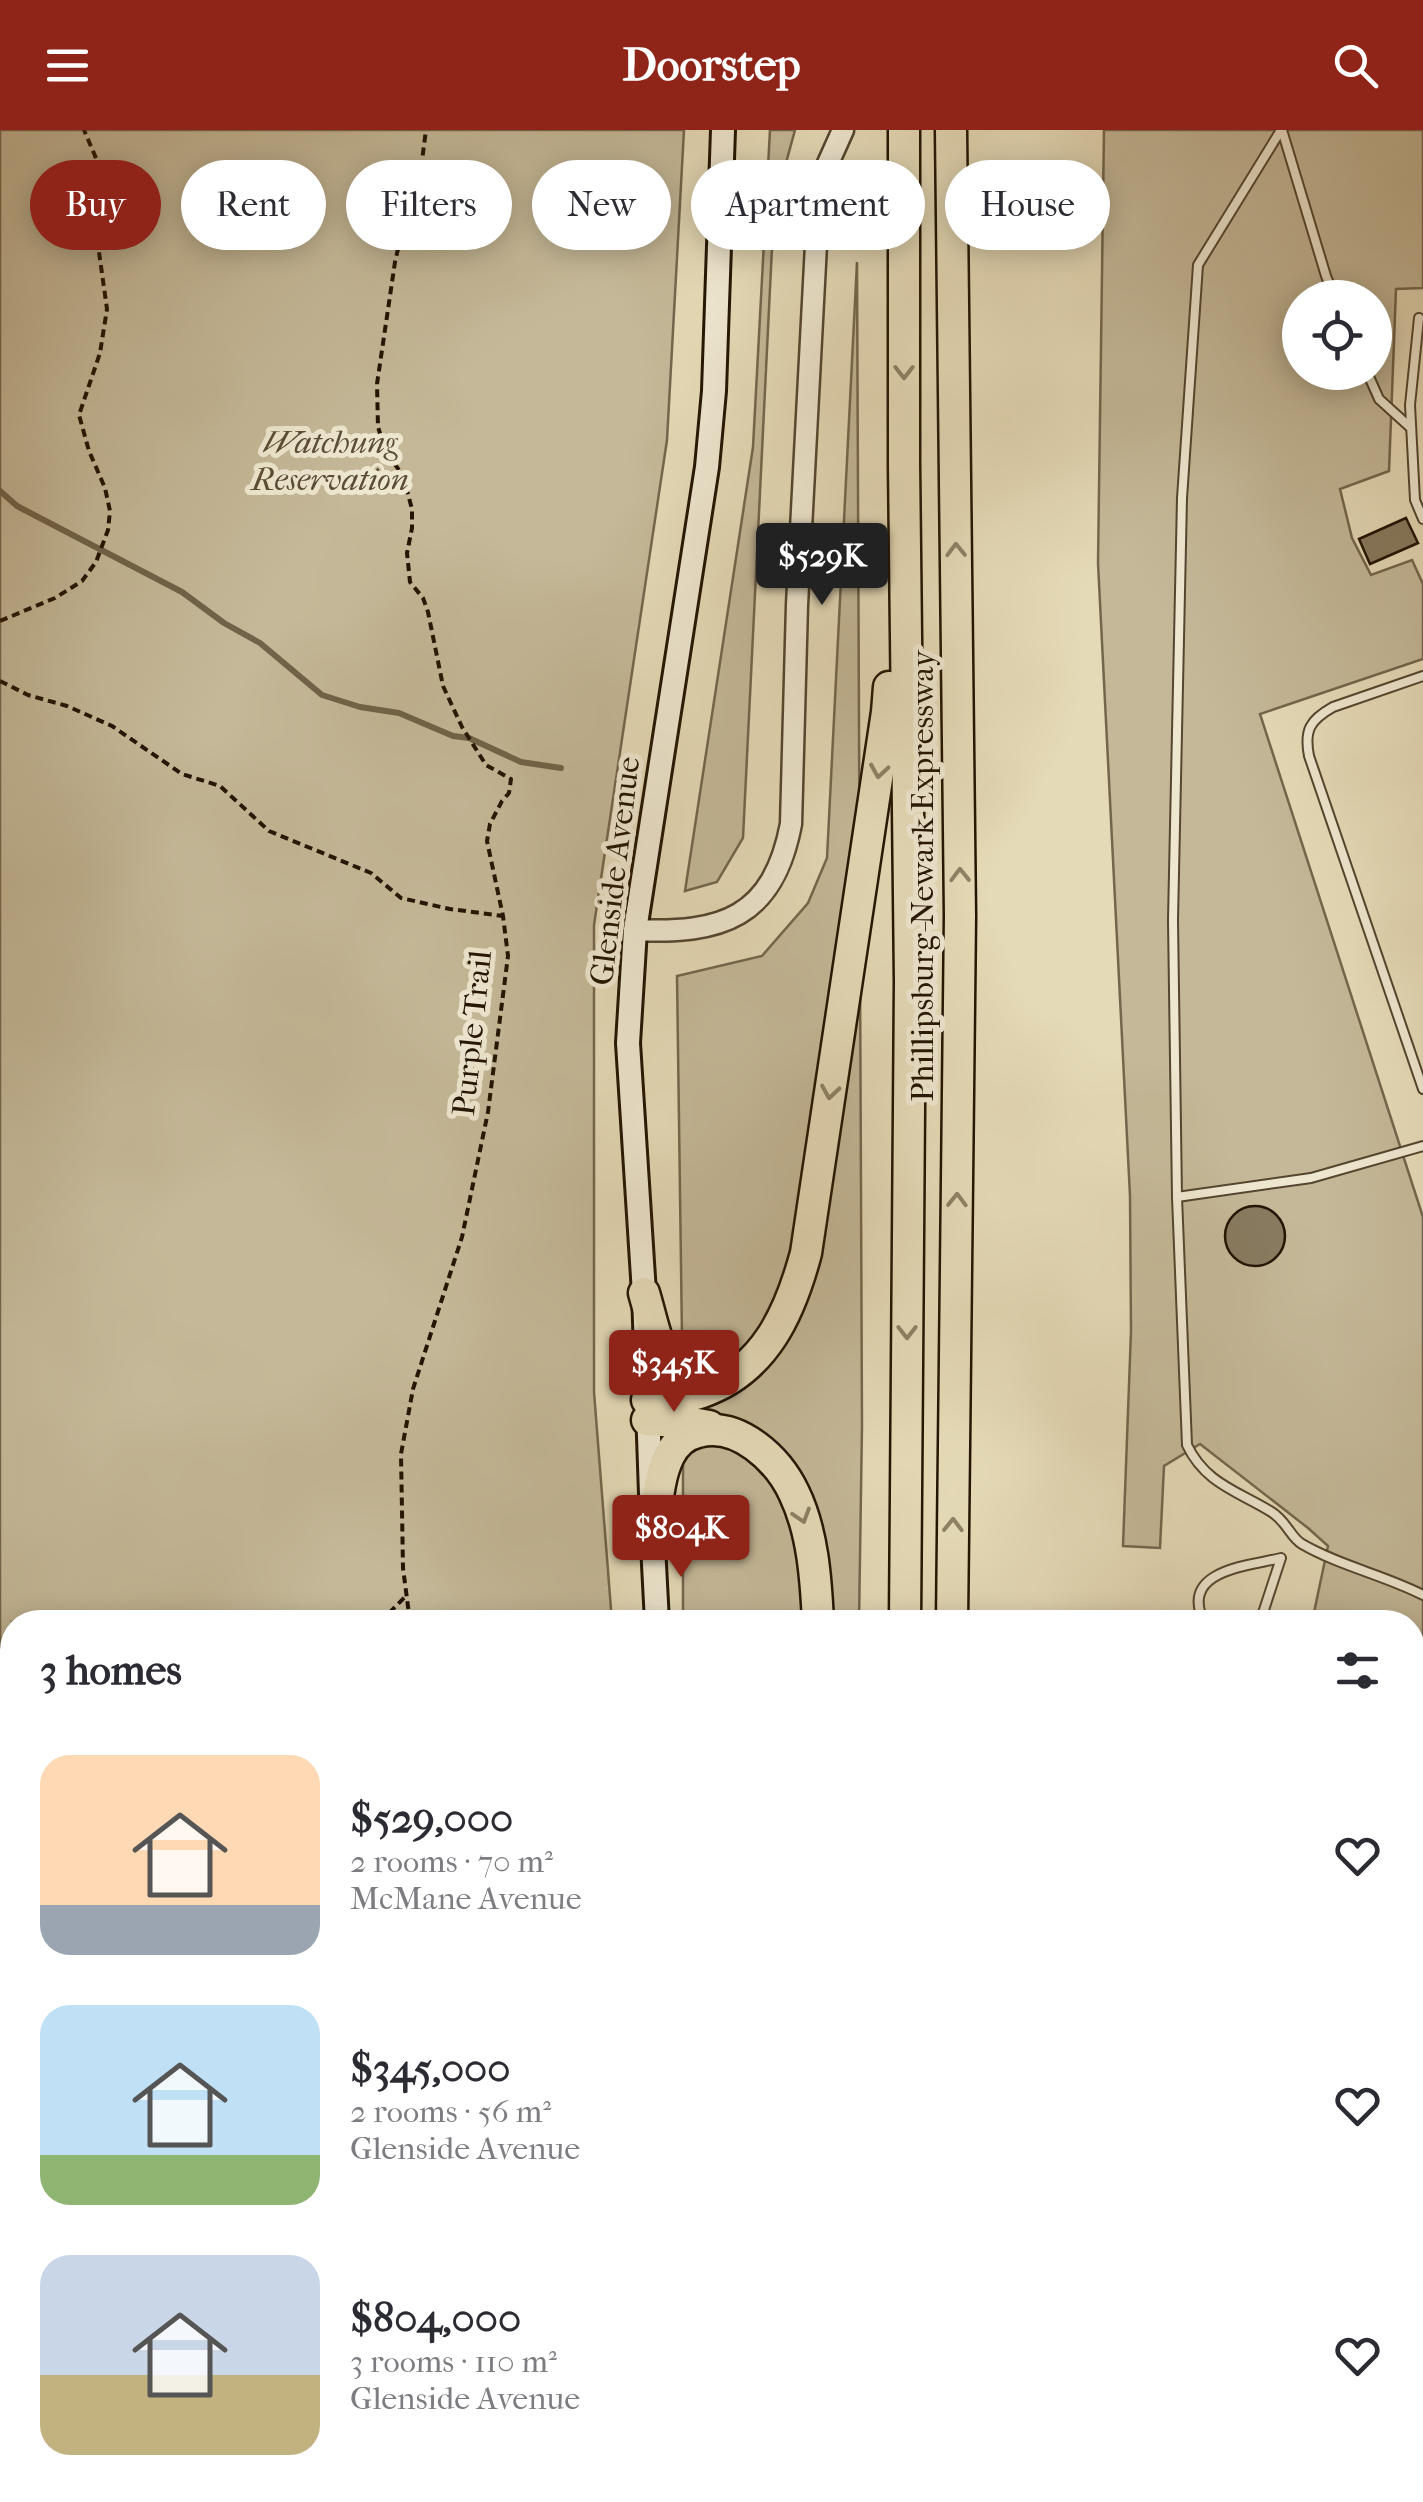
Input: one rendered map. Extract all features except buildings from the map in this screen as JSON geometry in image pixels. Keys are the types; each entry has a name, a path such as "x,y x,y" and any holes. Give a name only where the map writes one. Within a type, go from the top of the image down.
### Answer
{"highway":[{"name":"Phillipsburg-Newark Expressway","path":"904,130 910,980 905,1610"},
{"name":"Phillipsburg-Newark Expressway","path":"951,130 960,916 952,1610"},
{"path":"647,1410 720,1384 750,1364 776,1332 806,1253 888,712 904,464"},
{"path":"644,1293 660,1347 675,1371 702,1382 720,1384"},
{"path":"647,1410 736,1434 767,1456 793,1491 810,1543 817,1610"},
{"path":"653,1539 669,1456 690,1434 716,1428"}],"main road":[{"name":"Glenside Avenue","path":"656,1610 644,1293 628,1043 635,930 707,467 714,391 723,130"}],"street":[{"path":"635,930 686,930 713,926 735,916 757,900 785,854 791,824 797,605 818,206 825,170 843,130"}],"lane":[{"path":"1281,130 1328,280"},
{"path":"1281,130 1198,264 1181,536 1173,920 1176,1197 1187,1445 1200,1468 1275,1514 1297,1541 1337,1562 1423,1596"},
{"path":"1419,318 1410,405 1415,500 1423,519"},
{"path":"1375,390 1379,399 1411,428"},
{"path":"1423,676 1320,714 1310,726 1306,740 1423,1089"},
{"path":"1176,1197 1311,1178 1423,1146"},
{"path":"1264,1610 1281,1558 1297,1541"},
{"path":"1201,1610 1201,1592 1216,1574 1281,1558"}],"path":[{"path":"0,621 55,598 82,581 96,562 108,530 110,512 105,488 79,415 100,352 107,309 98,244 104,178 84,130"},
{"name":"Purple Trail","path":"410,1610 403,1568 402,1454 413,1389 462,1238 488,1112 508,956 487,841 490,824 510,793 510,779 486,764 462,727 443,686 428,612 410,582 407,553 412,510 406,487 386,452 378,427 376,384 395,262 421,168 426,130"},
{"path":"0,681 112,726 182,774 220,786 270,831 371,873 400,898 503,916"},
{"path":"392,1610 406,1596"},
{"path":"0,1684 0,1724"}],"green space":[{"name":"Watchung Reservation","path":"0,130 684,130 667,440 594,925 594,1392 611,1610 0,1610"},
{"path":"770,130 795,130 787,160 768,160"},
{"path":"1104,130 1423,130 1423,288 1396,289 1389,471 1340,489 1352,538 1371,575 1412,560 1423,584 1423,659 1260,714 1423,1217 1423,1610 1315,1610 1328,1546 1200,1444 1164,1466 1160,1548 1123,1546 1131,1331 1130,1196 1098,563 1102,250 1110,250 1110,160 1104,160"},
{"path":"764,250 772,250 743,838 717,882 685,891 753,447"},
{"path":"857,262 862,1425 859,1610 683,1610 677,976 762,956 808,903 827,858"}],"waterway":[{"path":"0,491 17,506 182,592 260,643 322,695 360,707 399,713 521,762 561,768"}]}
